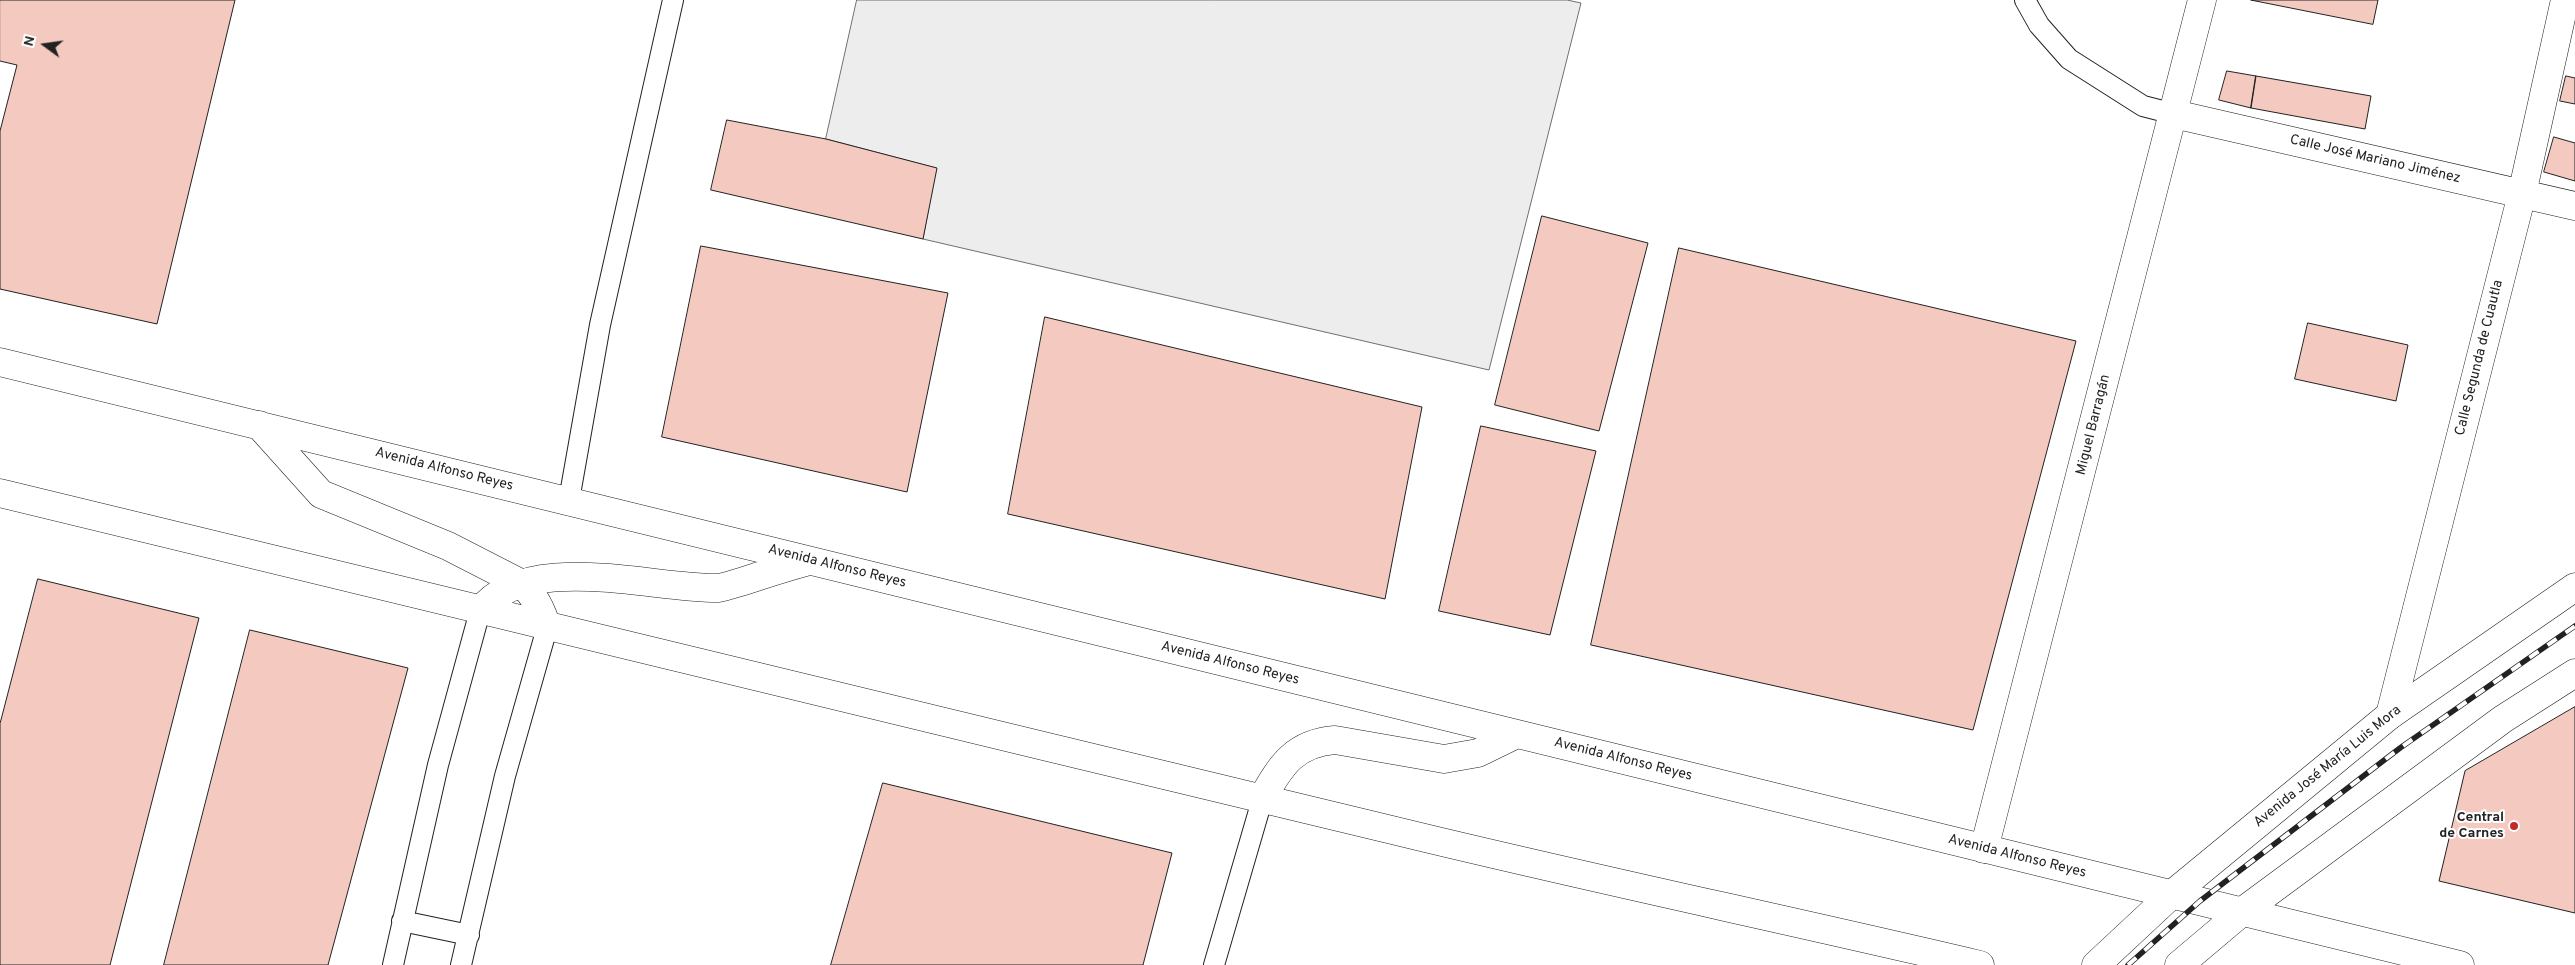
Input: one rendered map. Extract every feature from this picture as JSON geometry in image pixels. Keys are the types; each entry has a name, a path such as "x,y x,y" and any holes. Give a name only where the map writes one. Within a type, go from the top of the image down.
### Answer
{"main road":[{"name":"Miguel Barragán","path":"1984,850 2202,0"},
{"name":"Calle Segunda de Cuautla","path":"2390,716 2522,194 2565,0"},
{"name":"Calle José Mariano Jiménez","path":"2174,114 2575,206"},
{"name":"Avenida Alfonso Reyes","path":"0,362 568,500 2170,896 2243,911 2460,965"},
{"path":"259,424 321,494 448,546 522,584 542,611 547,628"},
{"path":"0,493 547,628 1929,959 1980,965"},
{"path":"480,611 489,600 501,592 522,584 551,578 576,576 720,588 811,560"},
{"name":"Avenida José María Luis Mora","path":"2096,965 2170,896 2390,716 2575,587"},
{"path":"2179,965 2243,911 2503,719 2575,673"},
{"path":"1263,798 1278,770 1292,756 1320,741 1335,740 1444,759 1478,753 1517,734"}],"lane":[{"path":"568,500 602,315 673,0"},
{"path":"2025,0 2039,25 2069,58 2143,106 2174,114"},
{"path":"393,965 438,765 480,611"},
{"path":"462,965 505,776 547,628"},
{"path":"1214,965 1263,798"},
{"path":"402,921 469,935"}],"shaded area":[{"path":"857,0 1567,0 1581,3 1489,370 923,239 936,168 826,139"}],"building":[{"path":"0,0 235,0 157,324 0,289 0,131 17,65 0,61"},
{"path":"2251,0 2378,0 2373,24"},
{"path":"2227,71 2256,76 2251,108 2219,100"},
{"path":"2256,76 2371,96 2365,129 2251,108"},
{"path":"2566,76 2575,78 2575,104 2560,101"},
{"path":"727,120 826,139 937,168 923,239 711,190"},
{"path":"2554,137 2575,143 2575,181 2544,172"},
{"path":"1542,216 1648,243 1599,431 1495,405"},
{"path":"701,246 948,293 907,492 662,437"},
{"path":"1679,248 2076,341 1973,730 1591,645"},
{"path":"1045,317 1422,407 1385,599 1008,514"},
{"path":"2308,323 2408,345 2396,401 2295,379"},
{"path":"1481,426 1596,451 1550,635 1439,611"},
{"path":"38,579 199,618 110,965 0,965 0,724"},
{"path":"250,630 408,668 328,965 164,965"},
{"name":"Central de Carnes","path":"2575,707 2575,913 2439,881 2465,771"},
{"path":"883,783 1172,853 1143,965 831,965"}],"railway":[{"path":"2128,965 2200,901 2400,748 2575,626"}],"place":[{"name":"Central de Carnes","path":"2514,826"}]}
